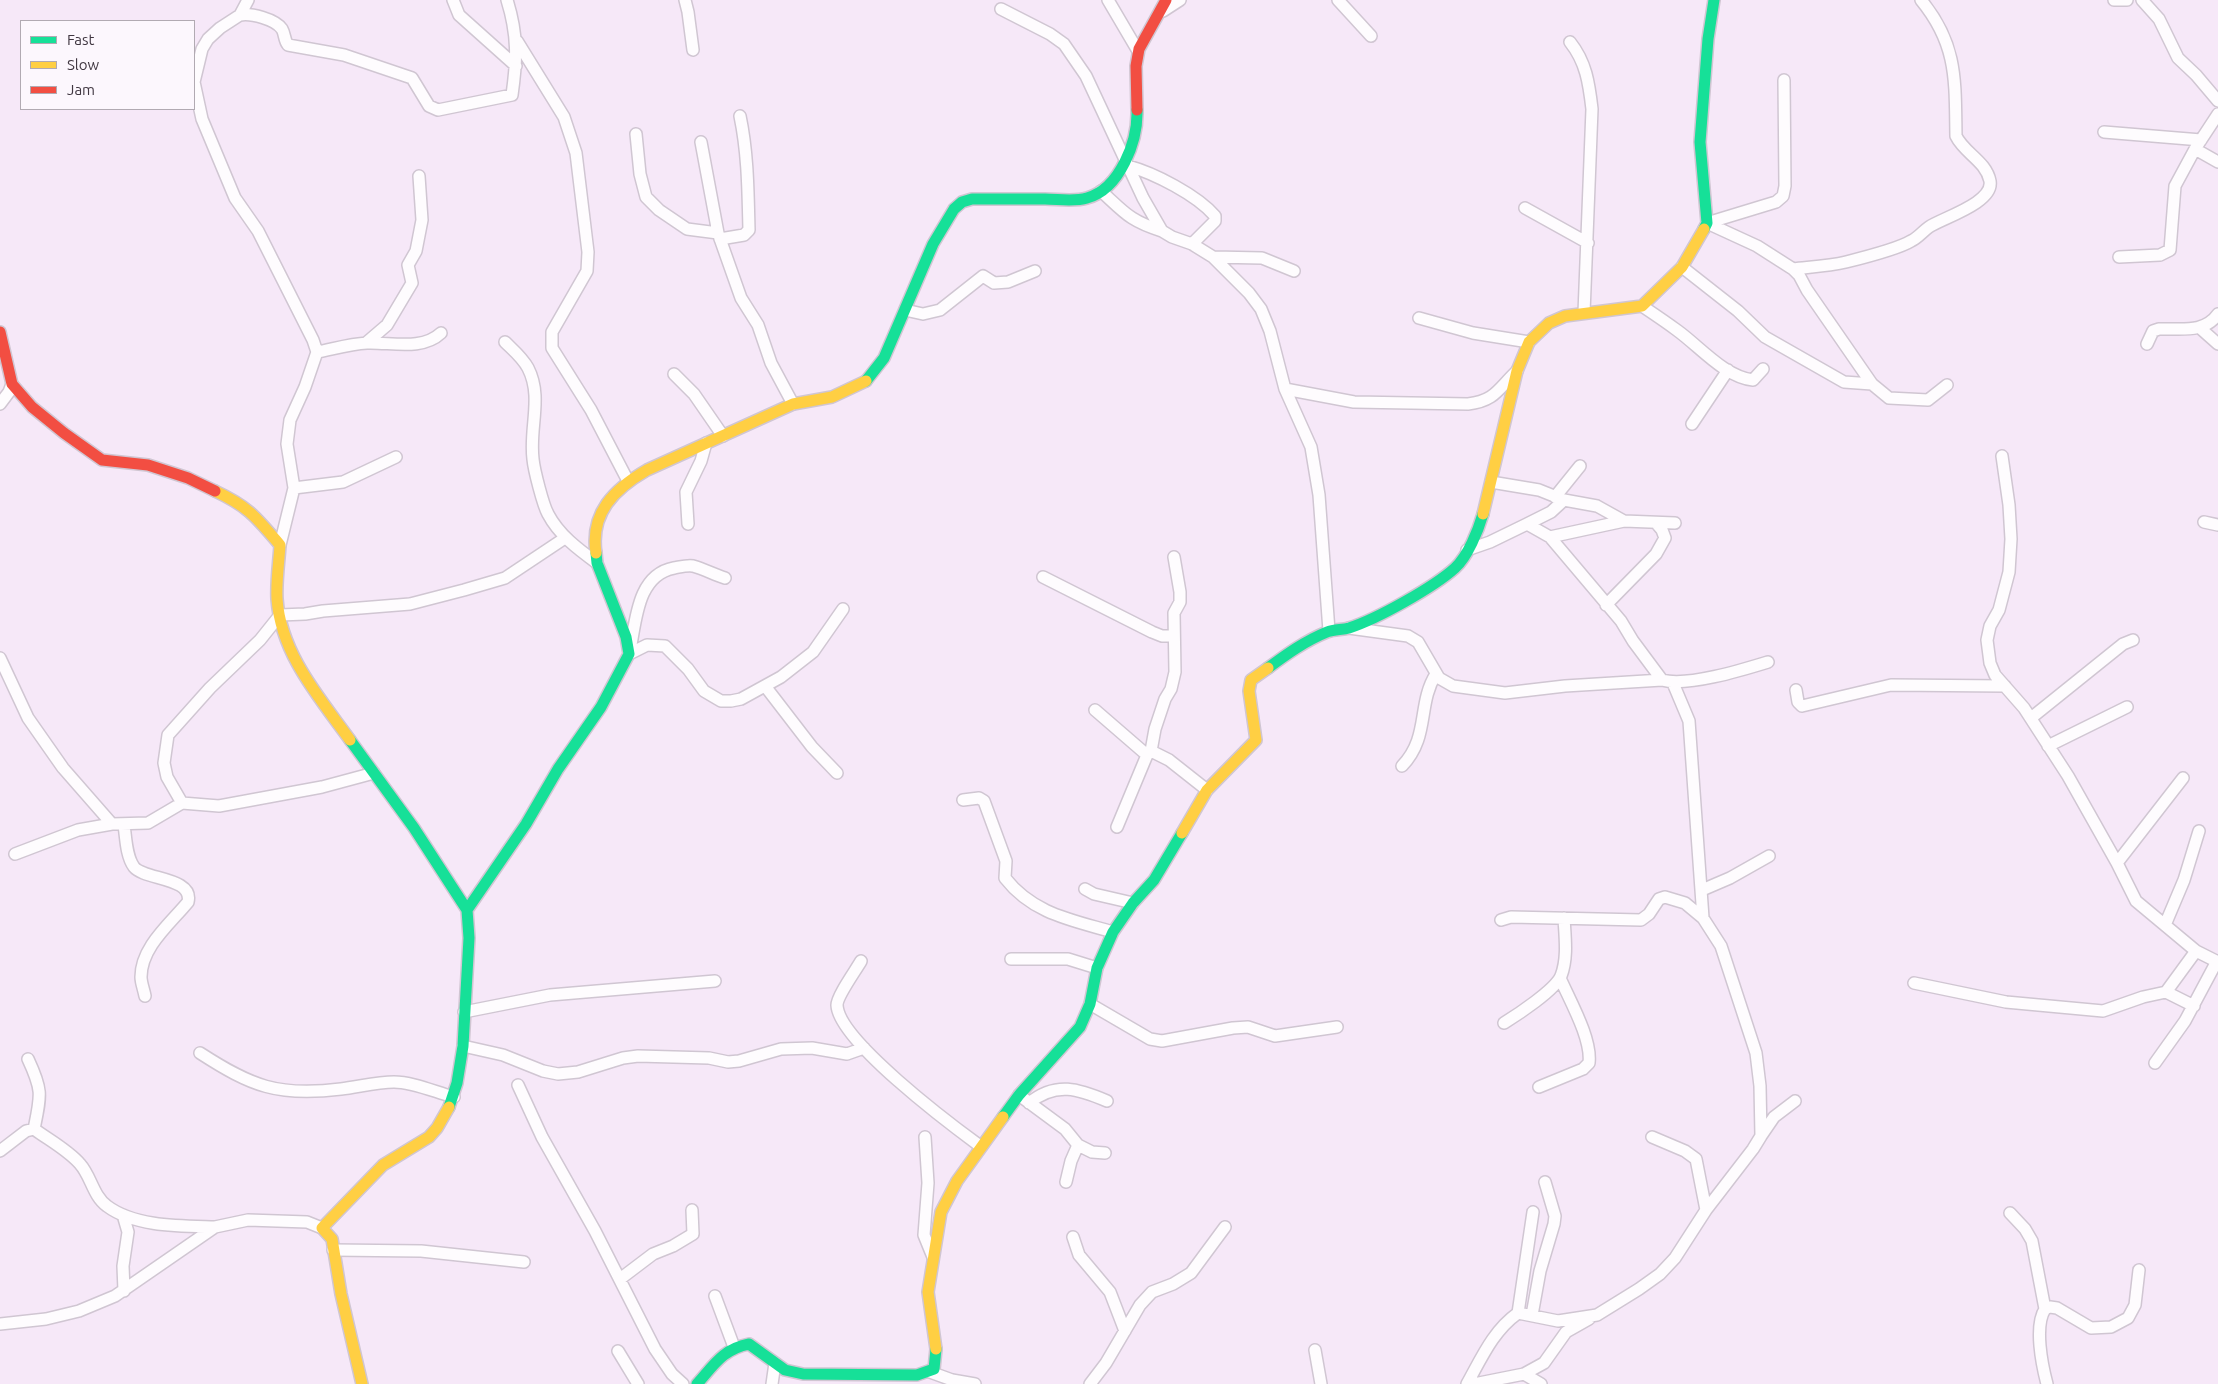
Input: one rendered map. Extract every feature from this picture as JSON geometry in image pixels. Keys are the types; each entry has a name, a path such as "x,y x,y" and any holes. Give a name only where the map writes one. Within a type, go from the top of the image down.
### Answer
{"street":[{"path":"240,15 248,0"},
{"path":"453,0 459,15 516,66"},
{"path":"195,78 202,49 208,39 220,28 240,15 250,13 279,27 288,45 344,55 412,78 429,106 438,110 512,95 517,41 507,0"},
{"path":"685,0 693,50"},
{"path":"1108,0 1138,51"},
{"path":"629,654 626,637 610,602 597,563 594,540 597,520 611,498 628,481 706,443 793,404 832,398 864,383 884,358 933,244 954,209 962,202 972,199 1088,198 1101,191 1126,164 1137,121 1138,51 1144,34 1164,5 1180,0"},
{"path":"1338,0 1371,36"},
{"path":"697,1384 734,1347 749,1344 785,1370 803,1374 917,1375 934,1369 937,1353 928,1292 941,1212 957,1181 980,1146 1019,1095 1080,1027 1090,1004 1097,968 1113,932 1133,903 1154,880 1207,790 1256,740 1249,691 1251,680 1297,647 1329,631 1349,628 1388,610 1426,588 1456,567 1467,550 1483,516 1517,371 1529,342 1549,323 1565,316 1642,306 1682,267 1707,224 1700,142 1708,40 1714,0"},
{"path":"1793,269 1844,262 1911,241 1930,226 1969,208 1988,190 1990,181 1981,164 1968,153 1956,136 1955,72 1946,41 1932,14 1921,0"},
{"path":"2114,0 2127,0"},
{"path":"2142,0 2159,19 2178,58 2196,75 2218,101"},
{"path":"1001,9 1050,34 1064,44 1086,76 1126,164 1162,231"},
{"path":"517,41 564,117 576,153 588,252 588,271 552,332 552,348 591,410 628,481"},
{"path":"1570,42 1580,55 1589,80 1592,108 1584,313"},
{"path":"1707,224 1776,202 1783,196 1785,186 1784,80"},
{"path":"195,87 202,119 235,198 258,231 313,340 317,352 306,387 290,420 287,444 294,488 280,544 277,598 287,642 302,673 414,828 467,910 469,938 464,1012 464,1046 450,1108 429,1137 384,1164 322,1228"},
{"path":"2119,257 2160,256 2170,250 2175,186 2218,114"},
{"path":"636,134 640,174 646,197 659,210 687,229 719,236 744,235 749,230 748,179 744,133 740,116"},
{"path":"2104,132 2198,145 2218,162"},
{"path":"701,142 719,236 741,298 758,326 771,363 793,404"},
{"path":"1126,164 1182,190 1215,216 1215,221 1192,244"},
{"path":"366,343 387,325 412,283 408,265 416,250 422,220 419,176"},
{"path":"1101,191 1127,216 1142,225 1192,244 1213,257 1249,293 1261,309 1270,331 1285,389 1311,447 1319,495 1329,631"},
{"path":"1525,208 1588,243"},
{"path":"1707,224 1758,246 1793,269 1799,275 1807,290 1872,384 1889,398 1928,400 1947,385"},
{"path":"1213,257 1262,258 1294,271"},
{"path":"1682,267 1738,311 1765,337 1844,382 1872,384"},
{"path":"905,310 923,314 940,310 983,276 994,283 1008,282 1035,271"},
{"path":"1642,306 1728,370 1747,379 1754,380 1763,370"},
{"path":"2147,344 2153,331 2159,328 2200,328 2213,322 2218,314"},
{"path":"1419,318 1474,333 1529,342"},
{"path":"2200,328 2218,344"},
{"path":"0,332 12,384 32,406 64,434 102,460 148,465 188,478 240,503 253,513 280,544"},
{"path":"317,352 366,343 418,344 434,340 441,333"},
{"path":"504,342 519,355 528,368 533,383 536,396 533,459 548,514 565,538 597,563"},
{"path":"1692,424 1728,370"},
{"path":"1285,389 1354,402 1468,404 1482,402 1493,397 1517,371"},
{"path":"674,374 694,394 723,436"},
{"path":"0,404 9,392 12,384"},
{"path":"688,524 686,492 701,461 706,443"},
{"path":"2002,456 2009,505 2011,539 2009,572 1999,610 1990,626 1987,640 1990,663 1996,675 2031,718 2068,776 2136,901 2196,951 2218,962 2194,1006 2154,1063"},
{"path":"294,488 343,482 396,457"},
{"path":"1467,550 1490,542 1551,512 1580,466"},
{"path":"1491,482 1539,490 1559,498 1597,506 1624,521"},
{"path":"1550,537 1624,521 1674,523"},
{"path":"2204,522 2218,525"},
{"path":"1606,605 1656,554 1665,538 1662,530 1656,523"},
{"path":"1527,524 1550,537 1558,549 1581,572 1621,622 1633,641 1668,681 1689,721 1703,918"},
{"path":"280,614 305,614 410,604 464,590 504,578 565,538"},
{"path":"1117,827 1149,753 1155,729 1165,699 1171,689 1175,672 1174,613 1180,602 1180,592 1174,557"},
{"path":"467,910 526,824 558,770 601,707 629,654 643,592 648,583 669,569 692,566 725,578"},
{"path":"1043,577 1152,632 1162,636 1173,636"},
{"path":"629,654 647,645 665,646 688,669 704,691 721,701 741,699 781,677 813,652 843,609"},
{"path":"182,802 167,777 164,764 168,734 210,688 260,640 280,614"},
{"path":"1349,628 1408,636 1418,642 1439,678 1453,686 1505,692 1565,686 1668,681 1736,672 1768,662"},
{"path":"2031,718 2122,644 2133,640"},
{"path":"0,658 28,718 63,768 112,824"},
{"path":"1402,766 1411,757 1419,742 1430,684 1436,674"},
{"path":"1796,690 1798,702 1802,706 1891,685 2005,686"},
{"path":"765,686 812,747 837,773"},
{"path":"2048,746 2126,707"},
{"path":"1095,710 1149,753 1169,760 1207,790"},
{"path":"15,854 78,830 112,824 148,823 182,802 219,806 322,787 374,772"},
{"path":"2117,863 2183,778"},
{"path":"963,800 979,798 984,800 1006,861 1005,878 1013,889 1047,913 1113,932"},
{"path":"124,825 132,866 138,871 173,882 187,892 189,898 188,902 152,945 145,957 141,977 145,996"},
{"path":"2165,925 2184,880 2199,831"},
{"path":"1702,890 1730,878 1769,856"},
{"path":"1085,889 1094,894 1133,903"},
{"path":"1501,920 1511,917 1640,920 1649,914 1659,899 1665,897 1685,903 1703,918 1721,946 1756,1053 1760,1086 1760,1136"},
{"path":"1504,1023 1527,1008 1560,978 1565,963 1564,918"},
{"path":"2166,992 2196,951"},
{"path":"1011,959 1068,959 1097,968"},
{"path":"861,961 837,1001 839,1016 864,1048 919,1100 980,1146"},
{"path":"1539,1087 1583,1069 1589,1063 1590,1056 1586,1041 1560,978"},
{"path":"464,1012 550,995 715,981"},
{"path":"1914,984 2006,1002 2103,1011 2143,997 2166,992 2194,1006"},
{"path":"1090,1004 1150,1039 1162,1041 1233,1028 1248,1027 1275,1036 1337,1026"},
{"path":"464,1046 502,1055 544,1071 558,1074 578,1072 623,1058 638,1056 709,1058 728,1062 781,1049 812,1048 847,1054 864,1048"},
{"path":"200,1053 234,1075 260,1086 283,1091 338,1090 395,1082 454,1097"},
{"path":"28,1059 39,1083 40,1100 34,1129"},
{"path":"518,1085 542,1137 620,1279 655,1349 672,1374 683,1384"},
{"path":"1029,1103 1039,1095 1052,1089 1086,1092 1108,1102"},
{"path":"1019,1095 1066,1128 1078,1145 1092,1152 1105,1153"},
{"path":"1474,1384 1524,1374 1544,1363 1566,1332 1640,1290 1660,1274 1675,1258 1706,1210 1754,1149 1760,1136 1774,1117 1795,1102"},
{"path":"0,1151 26,1131 34,1129"},
{"path":"34,1129 81,1164 99,1198 123,1216 168,1226 215,1227 248,1220 307,1222 322,1228 332,1239 340,1294 362,1384"},
{"path":"925,1136 928,1183 924,1235 933,1257"},
{"path":"1652,1137 1685,1151 1696,1159 1706,1210"},
{"path":"1066,1182 1071,1161 1078,1145"},
{"path":"1532,1315 1540,1271 1555,1216 1545,1182"},
{"path":"620,1279 653,1254 673,1246 693,1234 692,1210"},
{"path":"1518,1313 1533,1212"},
{"path":"2010,1213 2025,1229 2032,1240 2045,1309 2040,1321 2042,1363 2047,1384"},
{"path":"123,1216 128,1232 123,1266 124,1291"},
{"path":"0,1324 46,1319 79,1311 124,1291 215,1227"},
{"path":"1090,1384 1106,1363 1140,1305 1152,1292 1173,1284 1191,1273 1225,1227"},
{"path":"1073,1237 1079,1255 1110,1292 1125,1331"},
{"path":"333,1250 421,1251 524,1262"},
{"path":"2045,1309 2050,1307 2057,1308 2091,1328 2111,1327 2128,1318 2135,1305 2139,1270"},
{"path":"715,1296 734,1347"},
{"path":"1467,1384 1494,1335 1504,1323 1518,1313 1558,1321 1597,1315"},
{"path":"1315,1350 1321,1384"},
{"path":"618,1351 638,1384"},
{"path":"772,1384 774,1363"},
{"path":"930,1372 952,1382 975,1384"},
{"path":"1524,1374 1541,1384"}],"traffic: fast":[{"path":"1704,229 1707,223 1700,142 1708,39 1714,0"},
{"path":"866,381 884,358 933,244 954,209 962,202 972,199 1077,200 1099,193 1109,185 1125,162 1134,136 1137,110"},
{"path":"1268,668 1311,639 1330,631 1349,628 1374,618 1420,593 1446,576 1464,557 1483,514"},
{"path":"467,910 526,824 558,769 601,707 629,654 626,637 597,563 596,553"},
{"path":"350,740 414,828 467,910 469,938 463,1046 457,1083 449,1107"},
{"path":"1003,1117 1019,1095 1080,1027 1090,1004 1097,968 1113,932 1133,903 1154,880 1182,833"},
{"path":"697,1384 714,1364 726,1354 740,1346 749,1344 785,1370 803,1374 917,1375 934,1369 936,1349"}],"traffic: slow":[{"path":"1483,514 1517,371 1529,342 1549,323 1565,316 1642,306 1682,267 1704,229"},
{"path":"596,553 595,539 601,514 615,494 635,477 793,404 832,397 866,381"},
{"path":"215,491 244,508 280,545 277,599 280,619 286,638 303,674 350,740"},
{"path":"1182,833 1207,790 1256,740 1249,691 1251,680 1268,668"},
{"path":"362,1384 341,1294 332,1239 322,1228 383,1165 429,1137 437,1128 449,1107"},
{"path":"936,1349 928,1292 941,1212 957,1181 1003,1117"}],"traffic: jam":[{"path":"1137,110 1136,66 1139,49 1166,0"},
{"path":"0,332 12,384 32,407 64,433 102,460 148,465 188,478 215,491"}]}
